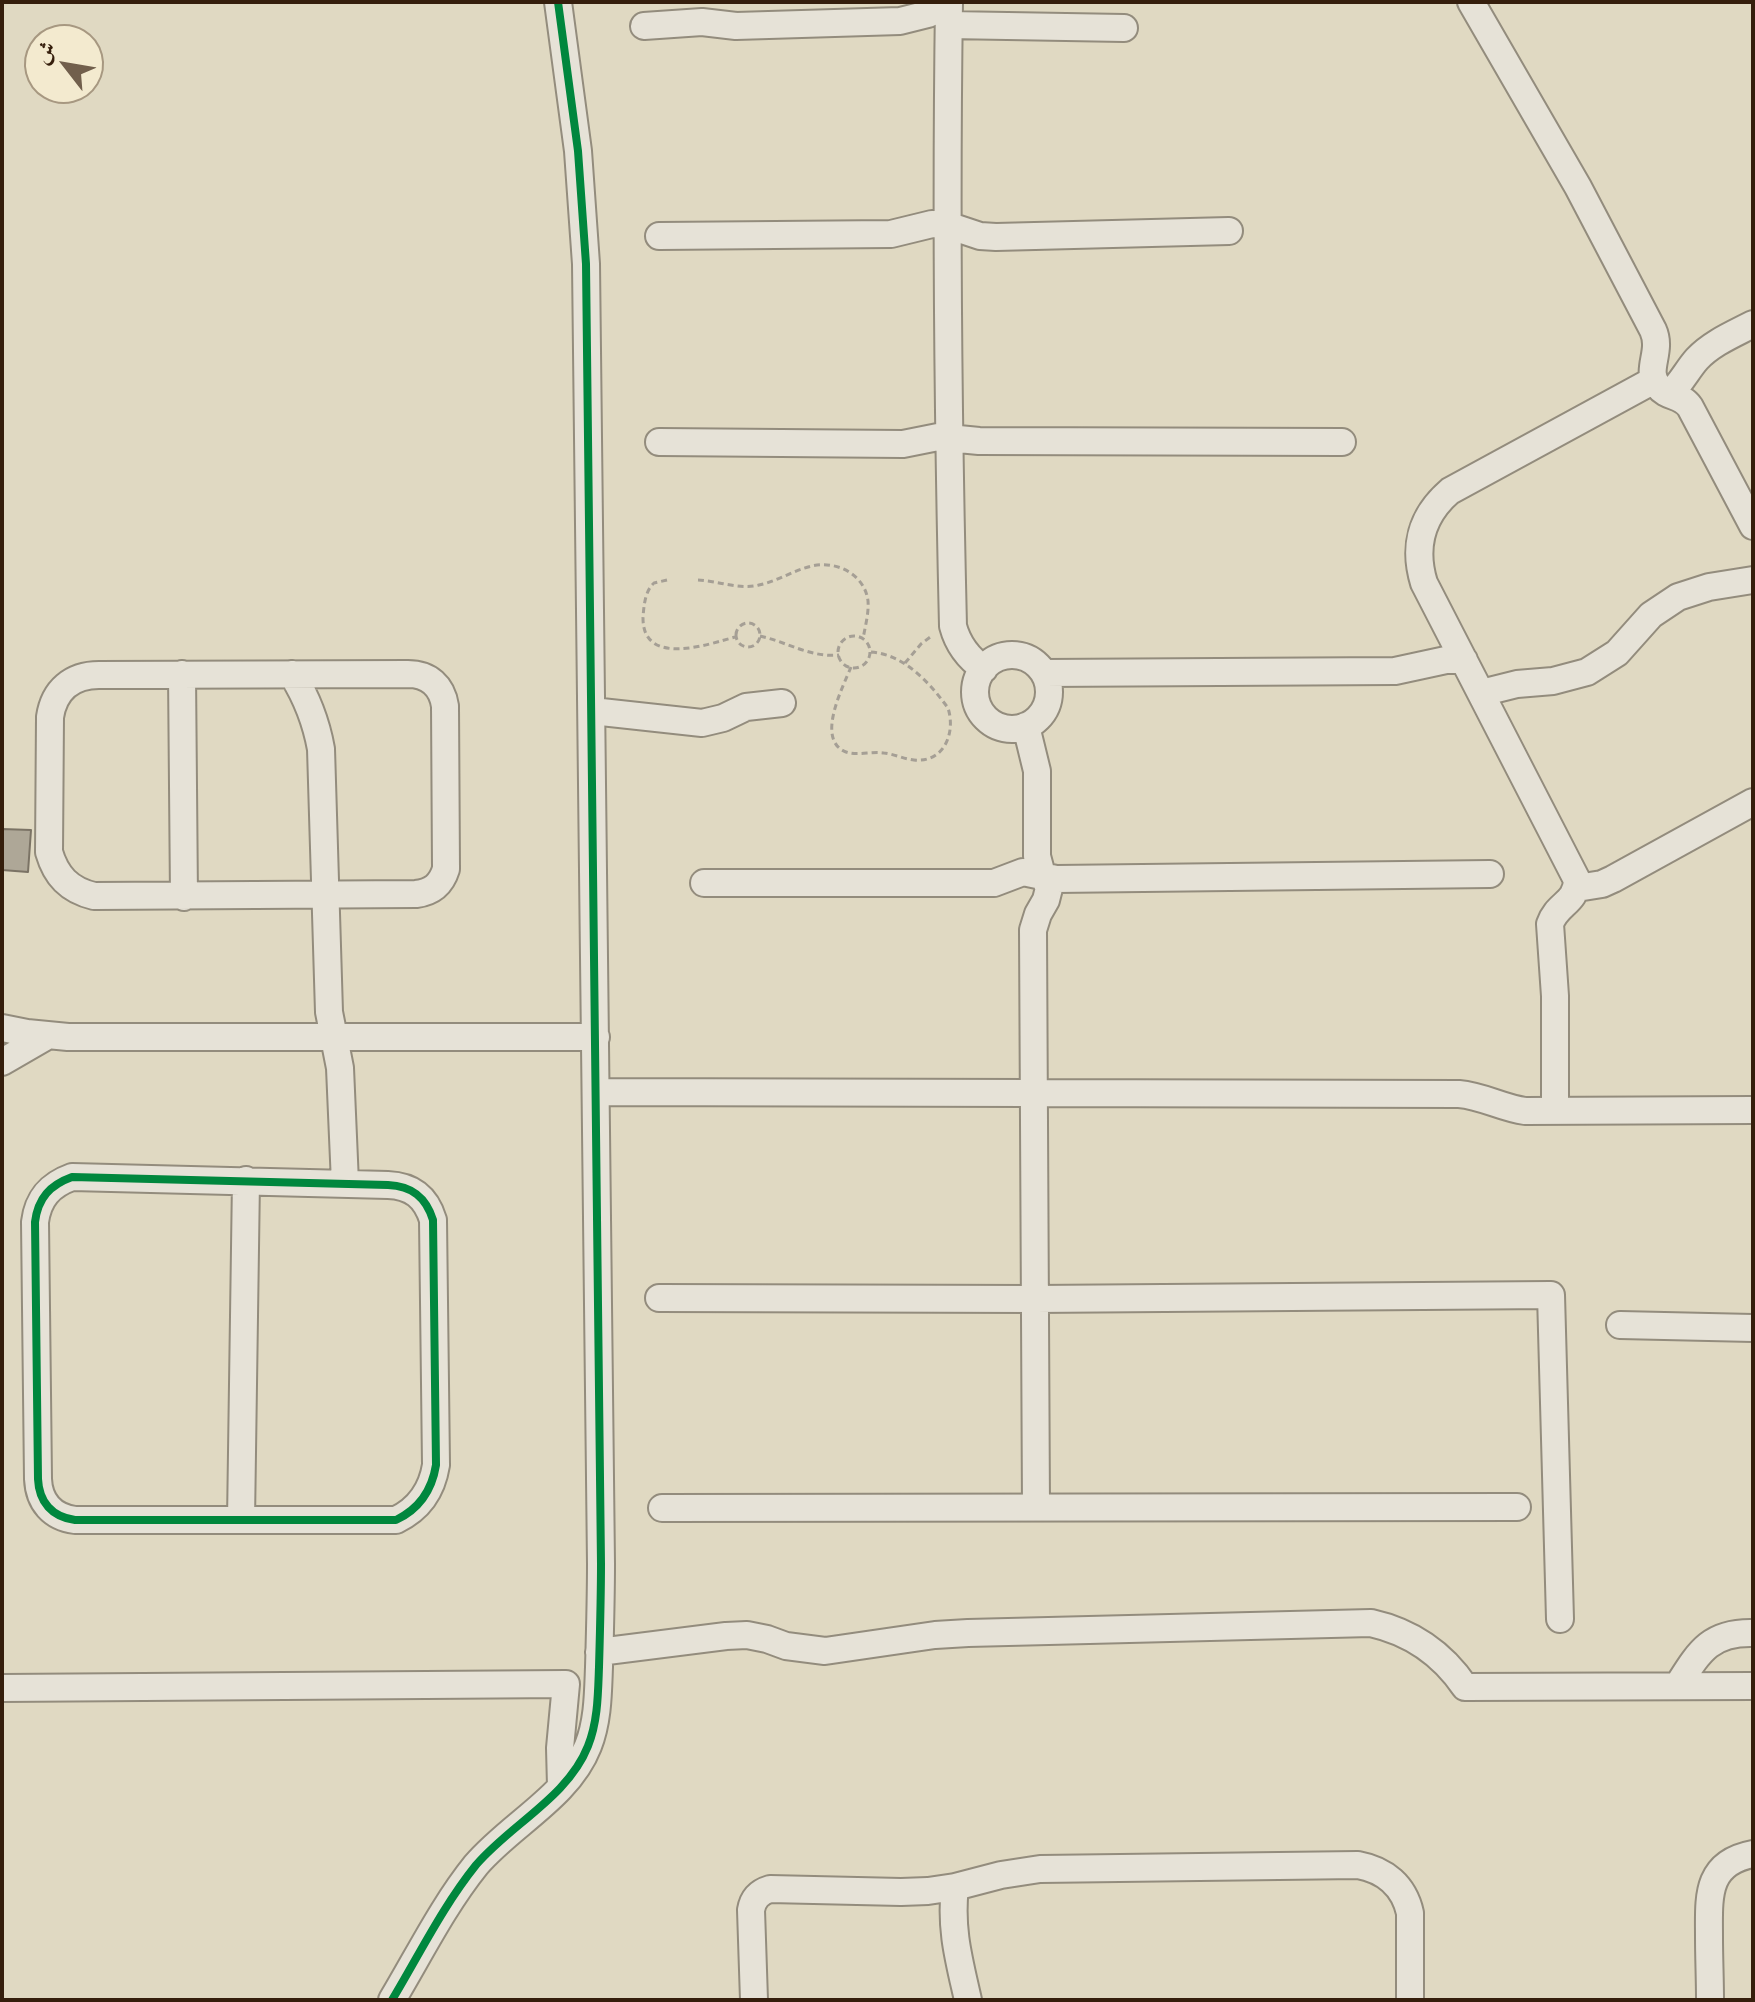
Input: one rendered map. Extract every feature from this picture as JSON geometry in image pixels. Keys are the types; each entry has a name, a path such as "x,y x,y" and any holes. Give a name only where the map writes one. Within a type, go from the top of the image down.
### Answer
{"street":[{"path":"392,2000 464,1881 489,1851 561,1786 580,1762 595,1723 601,1563 586,264 578,151 558,2"},
{"path":"1471,2 1578,187 1653,330 1657,345 1652,366 1661,387 1690,407 1753,526"},
{"path":"949,10 948,437 953,626 967,656 984,669"},
{"path":"644,26 702,22 736,26 900,21 949,10 1124,28"},
{"path":"659,236 891,234 923,225 947,225 980,236 996,237 1229,231"},
{"path":"1555,1111 1555,996 1550,924 1554,913 1570,901 1577,888 1577,880 1424,583 1419,568 1419,539 1430,512 1450,491 1661,387 1678,384 1707,350 1753,324"},
{"path":"659,442 903,444 938,437 979,441 1342,442"},
{"path":"1481,693 1587,672 1617,653 1651,615 1678,597 1709,587 1753,580"},
{"path":"1015,655 1031,660 1044,673 1048,699 1040,716 1026,726 1016,729 998,726 983,714 976,687 984,669 997,659 1015,655"},
{"path":"1044,673 1395,671 1437,661 1464,660"},
{"path":"182,674 184,897"},
{"path":"182,674 416,674 431,680 444,699 446,869 443,877 432,890 424,893 94,896 69,886 60,877 49,852 50,717 55,698 78,678 88,675 182,674"},
{"path":"292,674 311,709 321,749 329,1012 340,1068 345,1183"},
{"path":"592,711 702,723 723,718 746,707 782,703"},
{"path":"1026,726 1037,771 1037,856 1049,888 1033,930 1036,1507"},
{"path":"1577,888 1613,879 1753,802"},
{"path":"704,883 994,883 1023,872 1045,878 1490,874"},
{"path":"2,1028 47,1036 596,1037"},
{"path":"2,1062 47,1036"},
{"path":"597,1092 1459,1094 1480,1097 1513,1109 1753,1110"},
{"path":"72,1177 345,1183 409,1189 426,1202 430,1211 433,1230 436,1465 426,1495 419,1504 396,1520 75,1520 58,1516 45,1504 38,1479 35,1222 39,1202 45,1194 62,1180 72,1177"},
{"path":"241,1520 246,1180"},
{"path":"659,1298 1551,1295 1560,1619"},
{"path":"1620,1325 1753,1328"},
{"path":"662,1508 1517,1507"},
{"path":"599,1652 747,1635 786,1646 825,1651 968,1633 1371,1623 1399,1631 1425,1645 1447,1664 1465,1687 1753,1686"},
{"path":"1678,1685 1709,1644 1731,1634 1753,1633"},
{"path":"2,1688 566,1684 560,1748 561,1786"},
{"path":"563,1715 595,1723"},
{"path":"1710,2000 1709,1902 1712,1884 1724,1866 1753,1854"},
{"path":"754,2000 751,1910 755,1899 770,1889 901,1892 955,1887 1040,1869 1365,1867 1376,1870 1396,1884 1408,1903 1410,2000"},
{"path":"955,1887 954,1942 968,2000"}],"path":[{"path":"698,580 751,587 812,566 822,564 841,568 857,578 866,592 868,609 863,639"},
{"path":"667,580 654,583 647,593 644,628 653,641 659,646 679,650 735,637"},
{"path":"747,623 757,627 760,636 755,645 745,648 735,637 738,627 747,623"},
{"path":"905,663 931,636 953,626"},
{"path":"760,636 814,654 839,655"},
{"path":"850,636 868,643 870,652 867,662 851,667 843,663 839,655 840,645 850,636"},
{"path":"851,667 833,717 832,735 838,746 848,753 882,752 908,759 924,760 938,753 948,741 952,725 943,701 905,663 888,655 870,652"}],"building":[{"path":"2,829 31,830 28,872 2,870"}],"cycle path":[{"path":"392,2000 442,1914 476,1865 553,1795 579,1764 591,1736 598,1697 601,1563 586,264 578,151 558,2"},
{"path":"72,1177 388,1185 417,1194 433,1220 436,1465 428,1490 418,1504 396,1520 75,1520 53,1512 41,1495 38,1479 35,1222 46,1194 72,1177"}]}
